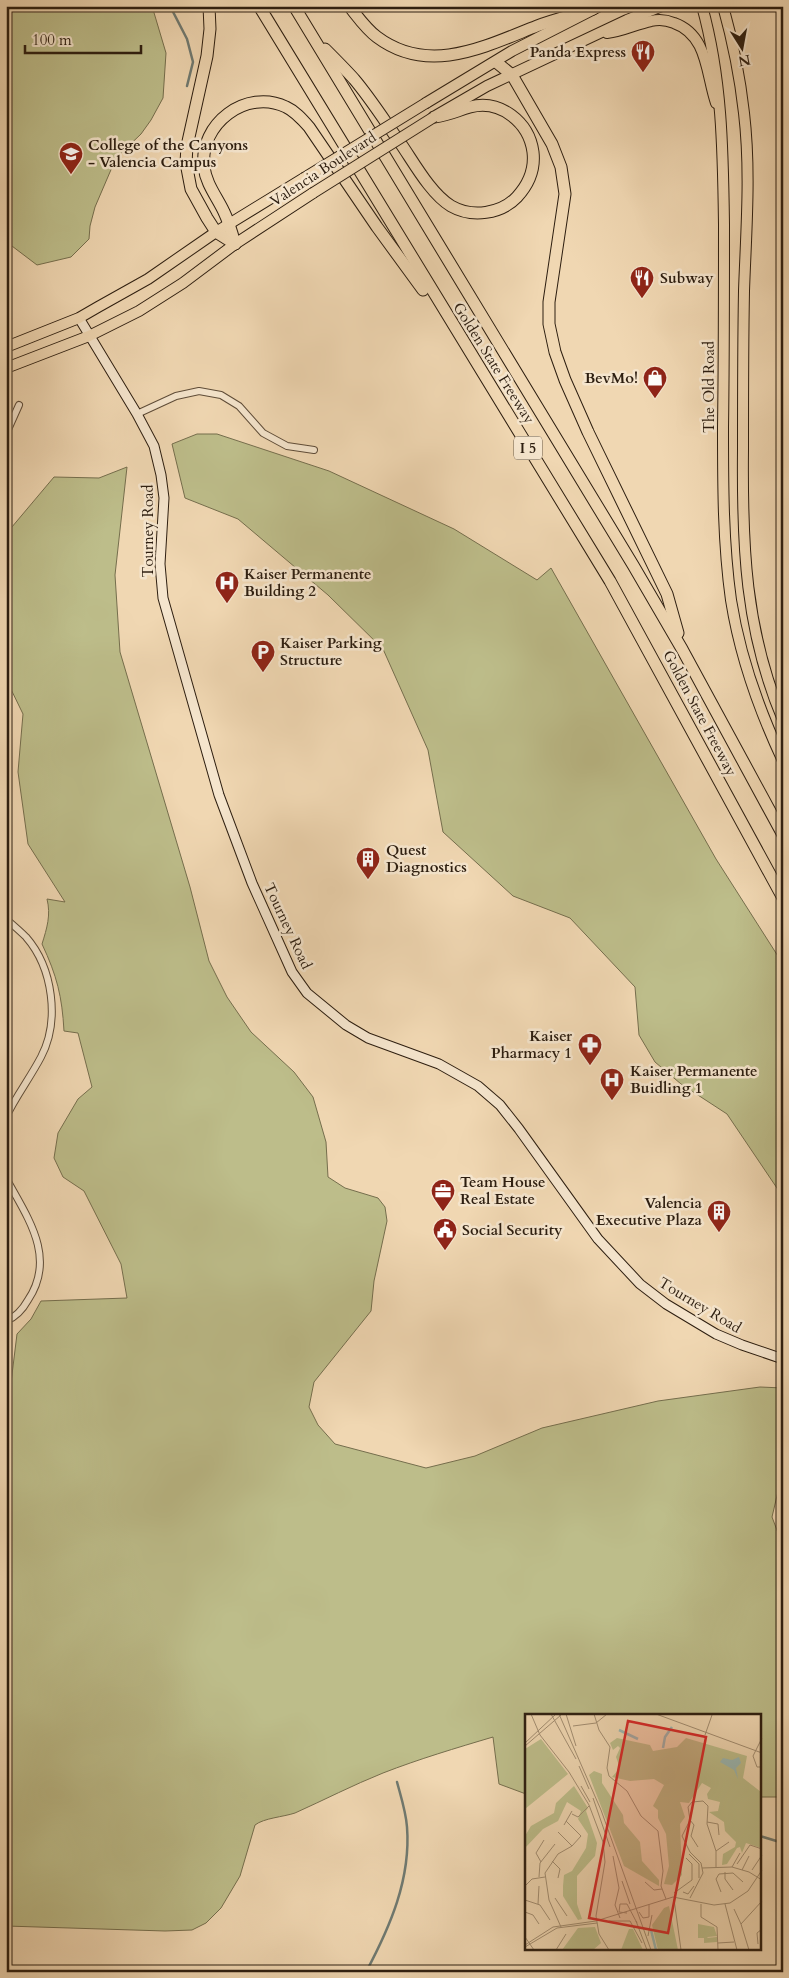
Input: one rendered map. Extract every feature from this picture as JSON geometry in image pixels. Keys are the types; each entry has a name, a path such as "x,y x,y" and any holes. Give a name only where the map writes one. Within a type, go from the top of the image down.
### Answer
{"highway":[{"path":"209,6 210,29 207,56 187,146 186,162 191,189 216,232 235,244"},
{"name":"Golden State Freeway","path":"258,6 630,616 783,898"},
{"name":"Golden State Freeway","path":"294,6 682,649 783,835"},
{"path":"349,6 364,25 391,45 420,55 435,56 451,56 486,47 540,25 596,8"},
{"path":"310,34 355,80 434,189 451,206 475,213 491,212 506,206 523,191 532,171 533,151 527,132 522,124 511,114 501,109 480,105 450,115 434,116"},
{"path":"496,62 512,75 557,153 564,178 565,194 549,302 549,324 555,352 564,380 667,594 682,649"},
{"path":"235,244 229,224 211,188 204,166 204,148 209,132 231,110 247,103 268,102 285,106 299,115 309,127 376,227 460,339"}],"main road":[{"name":"Valencia Boulevard","path":"6,368 89,336 139,311 235,244 313,193 434,116 487,86 662,6"},
{"name":"The Old Road","path":"702,6 719,90 723,178 723,454 727,562 735,619 749,676 769,732 783,761"},
{"path":"723,6 736,55 745,115 742,462 744,554 747,587 757,638 770,685 783,720"},
{"name":"Valencia Boulevard","path":"6,346 79,318 148,279 216,232 426,103 536,38 596,8"},
{"path":"599,34 624,30 653,20 662,20 683,26 695,36 701,46 710,86 719,114"}],"street":[{"name":"Tourney Road","path":"79,318 138,414 154,446 164,498 160,564 163,598 219,795 252,883 292,972 308,993 346,1025 368,1038 439,1064 478,1086 500,1105 598,1239 640,1284 666,1304 716,1334 783,1359"},
{"path":"138,414 176,396 199,391 221,394 239,406 263,433 287,446 314,450"},
{"path":"6,434 19,405"},
{"path":"6,919 27,938 40,958 51,993 49,1034 42,1056 17,1095 6,1117"},
{"path":"6,1178 38,1242 39,1275 34,1291 23,1308 6,1321"}],"green space":[{"name":"College of the Canyons - Valencia Campus","path":"6,6 152,6 166,53 163,98 141,134 116,158 95,207 89,239 71,257 37,265 8,243 6,239"},
{"path":"197,434 217,434 329,471 454,529 537,580 551,568 716,859 783,964 783,1197 727,1114 681,1084 655,1062 639,1035 635,987 570,918 513,896 443,832 428,750 383,649 328,595 238,519 185,498 172,444"},
{"path":"127,467 115,575 120,652 190,887 209,961 227,997 251,1032 294,1072 313,1097 326,1142 328,1177 345,1188 378,1198 385,1207 387,1221 374,1281 371,1311 314,1382 309,1407 318,1425 335,1444 426,1468 475,1456 542,1428 658,1401 760,1387 783,1388 783,1470 772,1517 783,1546 783,1797 762,1797 762,1714 525,1714 525,1794 499,1784 493,1737 397,1768 361,1782 295,1813 263,1821 255,1825 240,1876 221,1908 206,1923 192,1930 165,1931 6,1926 6,1423 17,1334 31,1319 41,1301 127,1298 121,1264 84,1191 63,1177 54,1158 58,1133 78,1099 92,1087 78,1033 64,1031 58,986 42,944 47,927 47,899 65,902 28,844 18,772 23,714 6,679 6,534 54,477 99,478"}],"waterway":[{"path":"170,6 187,39 193,62 187,86"},
{"path":"366,1972 391,1920 406,1865 406,1821 397,1782"},
{"path":"762,1837 783,1843"}],"place":[{"name":"Panda Express","path":"643,73"},
{"name":"College of the Canyons - Valencia Campus","path":"71,175"},
{"name":"Subway","path":"642,299"},
{"name":"BevMo!","path":"655,399"},
{"name":"Kaiser Permanente Building 2","path":"227,604"},
{"name":"Kaiser Parking Structure","path":"263,673"},
{"name":"Quest Diagnostics","path":"368,880"},
{"name":"Kaiser Pharmacy 1","path":"590,1066"},
{"name":"Kaiser Permanente Buidling 1","path":"612,1101"},
{"name":"Team House Real Estate","path":"443,1212"},
{"name":"Valencia Executive Plaza","path":"719,1233"},
{"name":"Social Security","path":"445,1251"}]}
